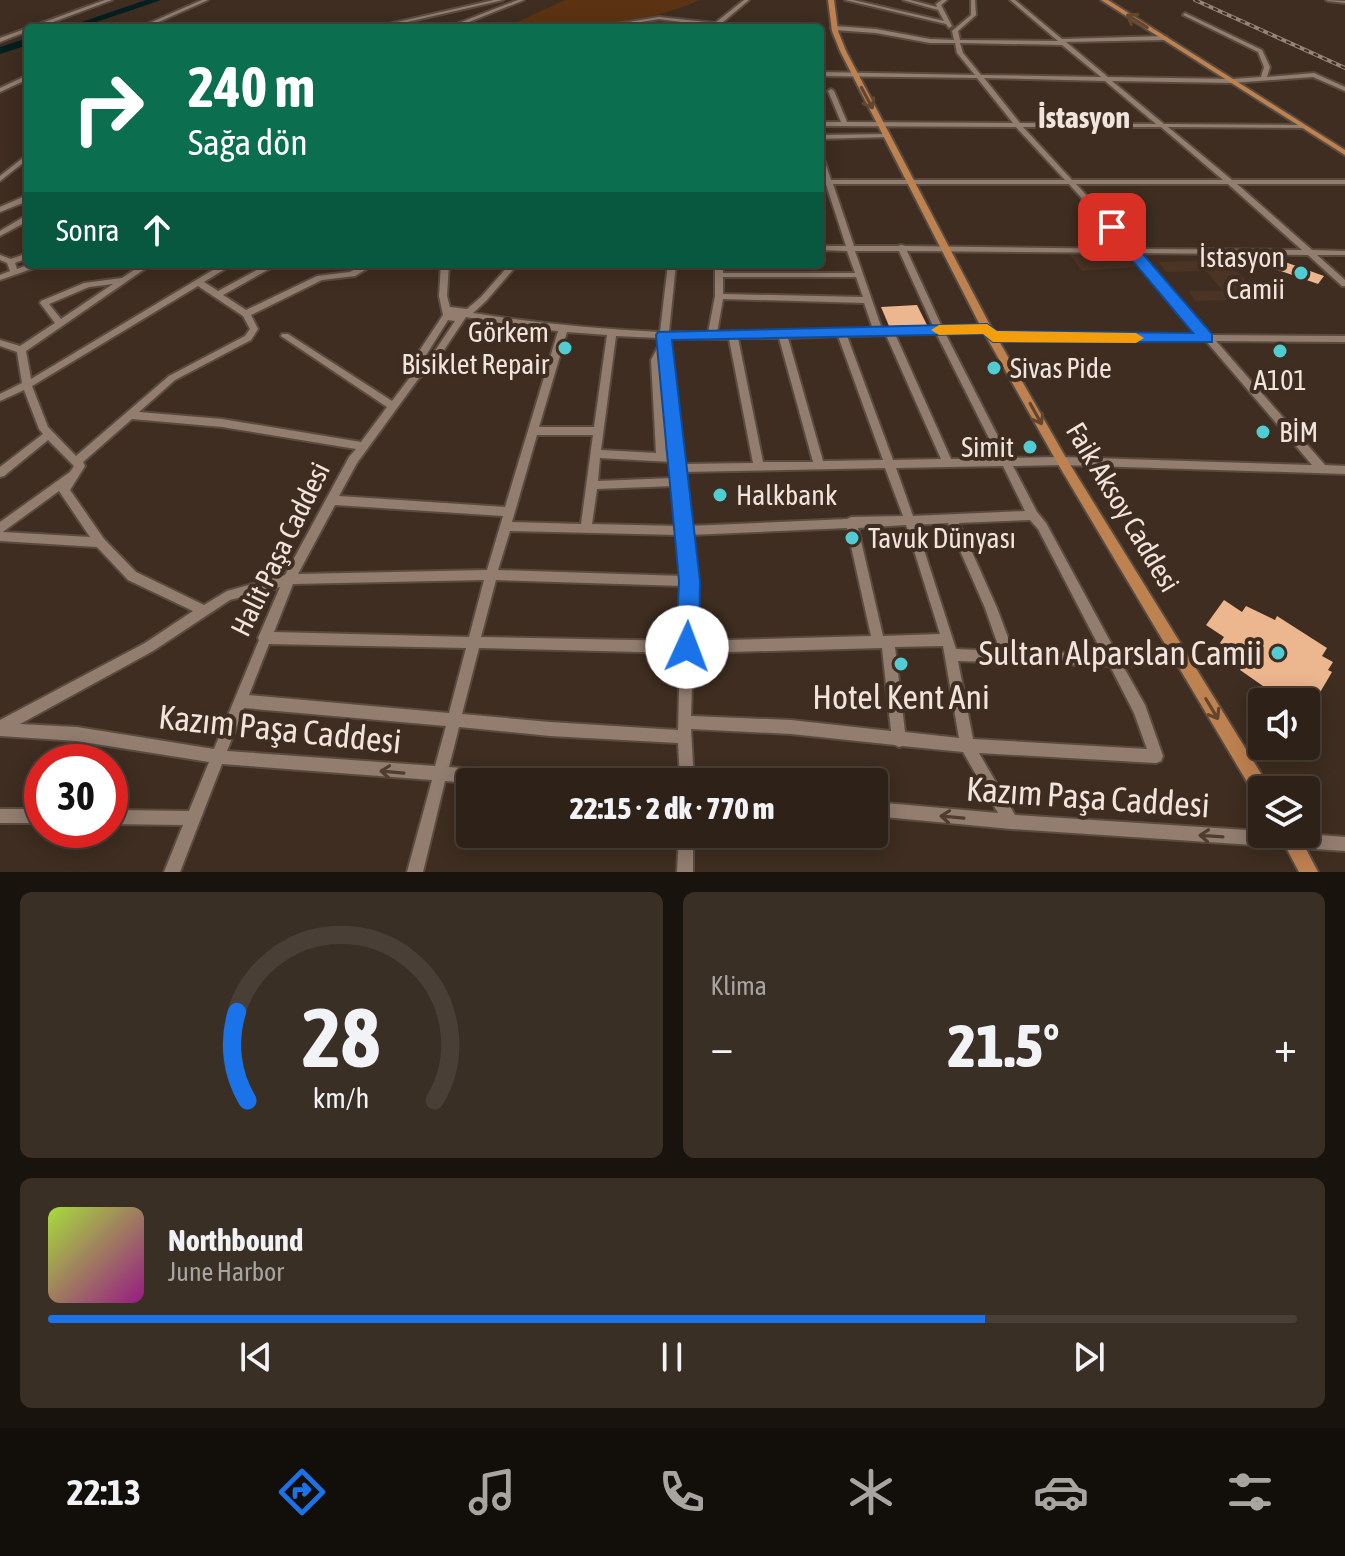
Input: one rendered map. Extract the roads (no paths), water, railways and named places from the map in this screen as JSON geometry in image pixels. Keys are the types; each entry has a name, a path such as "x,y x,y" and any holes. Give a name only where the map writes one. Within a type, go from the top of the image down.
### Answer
{"main road":[{"path":"1104,0 1345,153"},
{"name":"Faik Aksoy Caddesi","path":"833,1 834,28 855,75 990,333 1062,461 1253,776"},
{"path":"1296,848 1309,872"}],"street":[{"path":"44,24 110,0"},
{"path":"150,24 206,0"},
{"path":"441,0 444,13"},
{"path":"393,24 501,0"},
{"path":"459,24 522,0"},
{"path":"717,24 747,0"},
{"path":"847,0 946,23"},
{"path":"905,0 938,9 955,31 960,53 1018,125 1133,250 1322,469"},
{"path":"938,9 938,5 945,0"},
{"path":"955,31 974,15 973,0"},
{"path":"1012,0 1230,182 1345,284"},
{"path":"1328,0 1345,2"},
{"path":"412,24 444,13"},
{"path":"1185,14 1260,51 1267,67 1264,77"},
{"path":"624,24 659,18 700,24"},
{"path":"671,24 678,21"},
{"path":"834,28 866,30 925,41 1062,42 1165,38"},
{"path":"0,40 24,31"},
{"path":"824,74 1107,81 1232,81 1314,75 1345,89"},
{"path":"0,90 24,79"},
{"path":"831,91 845,124"},
{"path":"824,124 1303,126"},
{"path":"824,137 887,136"},
{"path":"0,179 24,159"},
{"path":"824,173 868,300 948,464"},
{"path":"829,182 1345,182"},
{"path":"824,196 833,196"},
{"path":"0,210 24,200"},
{"path":"0,234 24,220"},
{"path":"241,701 456,718 550,729 791,727 967,746 1156,756 1140,710 1042,526 1033,515 939,330 901,247"},
{"path":"824,248 1345,253"},
{"path":"0,257 11,262 24,257"},
{"path":"11,262 14,272"},
{"path":"0,278 26,268"},
{"path":"21,350 142,268"},
{"path":"0,398 27,385 222,268"},
{"path":"219,294 267,268"},
{"path":"246,314 320,278 352,274 363,268"},
{"path":"445,268 443,296 447,315 453,320 464,316 522,327 664,339 712,334 939,330 1345,339"},
{"path":"416,376 427,369 464,316 510,268"},
{"path":"672,268 664,339 689,581 684,730 686,768"},
{"path":"712,334 719,296 719,268"},
{"path":"719,275 859,275"},
{"path":"60,323 44,303 87,285 124,280"},
{"path":"0,528 76,467 172,378 248,338 254,329 246,314 198,282"},
{"path":"719,296 868,300"},
{"name":"Halit Paşa Caddesi","path":"172,872 289,579 363,446 416,376 415,365 447,315"},
{"path":"415,872 491,575 563,330"},
{"path":"841,332 909,519 948,640 967,746 1011,822"},
{"path":"586,528 612,333"},
{"path":"782,333 819,466"},
{"path":"733,334 759,467"},
{"path":"285,336 392,406"},
{"path":"661,457 656,360 664,339"},
{"path":"1,344 21,350"},
{"path":"21,350 27,385 44,429 76,467"},
{"path":"129,415 222,423 363,446"},
{"path":"533,431 600,431"},
{"path":"0,473 49,434"},
{"path":"597,454 661,457 677,463 759,467 1062,461 1345,470"},
{"path":"76,467 64,490 100,542 132,576 205,611"},
{"path":"593,485 679,482"},
{"path":"331,500 510,512"},
{"path":"506,526 684,531 1033,515"},
{"path":"951,518 991,608 1008,656"},
{"path":"851,522 883,641 899,740"},
{"path":"0,536 100,542"},
{"path":"0,728 149,647 227,596 289,579 491,575 689,581"},
{"path":"264,638 687,647 948,640"},
{"path":"951,655 1113,660 1181,657"},
{"name":"Kazım Paşa Caddesi","path":"0,728 77,734 219,757 456,777"},
{"name":"Kazım Paşa Caddesi","path":"888,810 1011,822 1248,836"},
{"path":"0,816 24,816"},
{"path":"128,817 194,818"},
{"name":"Kazım Paşa Caddesi","path":"1320,841 1345,844"},
{"path":"685,872 686,848"}],"waterway":[{"path":"81,24 156,0"},
{"path":"0,51 24,42"}],"railway":[{"path":"1195,0 1345,68"}],"place":[{"name":"İstasyon Camii","path":"1301,273"},
{"name":"Görkem Bisiklet Repair","path":"565,348"},
{"name":"A101","path":"1280,351"},
{"name":"Sivas Pide","path":"994,368"},
{"name":"BİM","path":"1263,432"},
{"name":"Simit","path":"1030,447"},
{"name":"Halkbank","path":"720,495"},
{"name":"Tavuk Dünyası","path":"852,538"},
{"name":"Sultan Alparslan Camii","path":"1278,653"},
{"name":"Hotel Kent Ani","path":"901,664"}],"district":[{"name":"İstasyon","path":"1084,118"}]}
